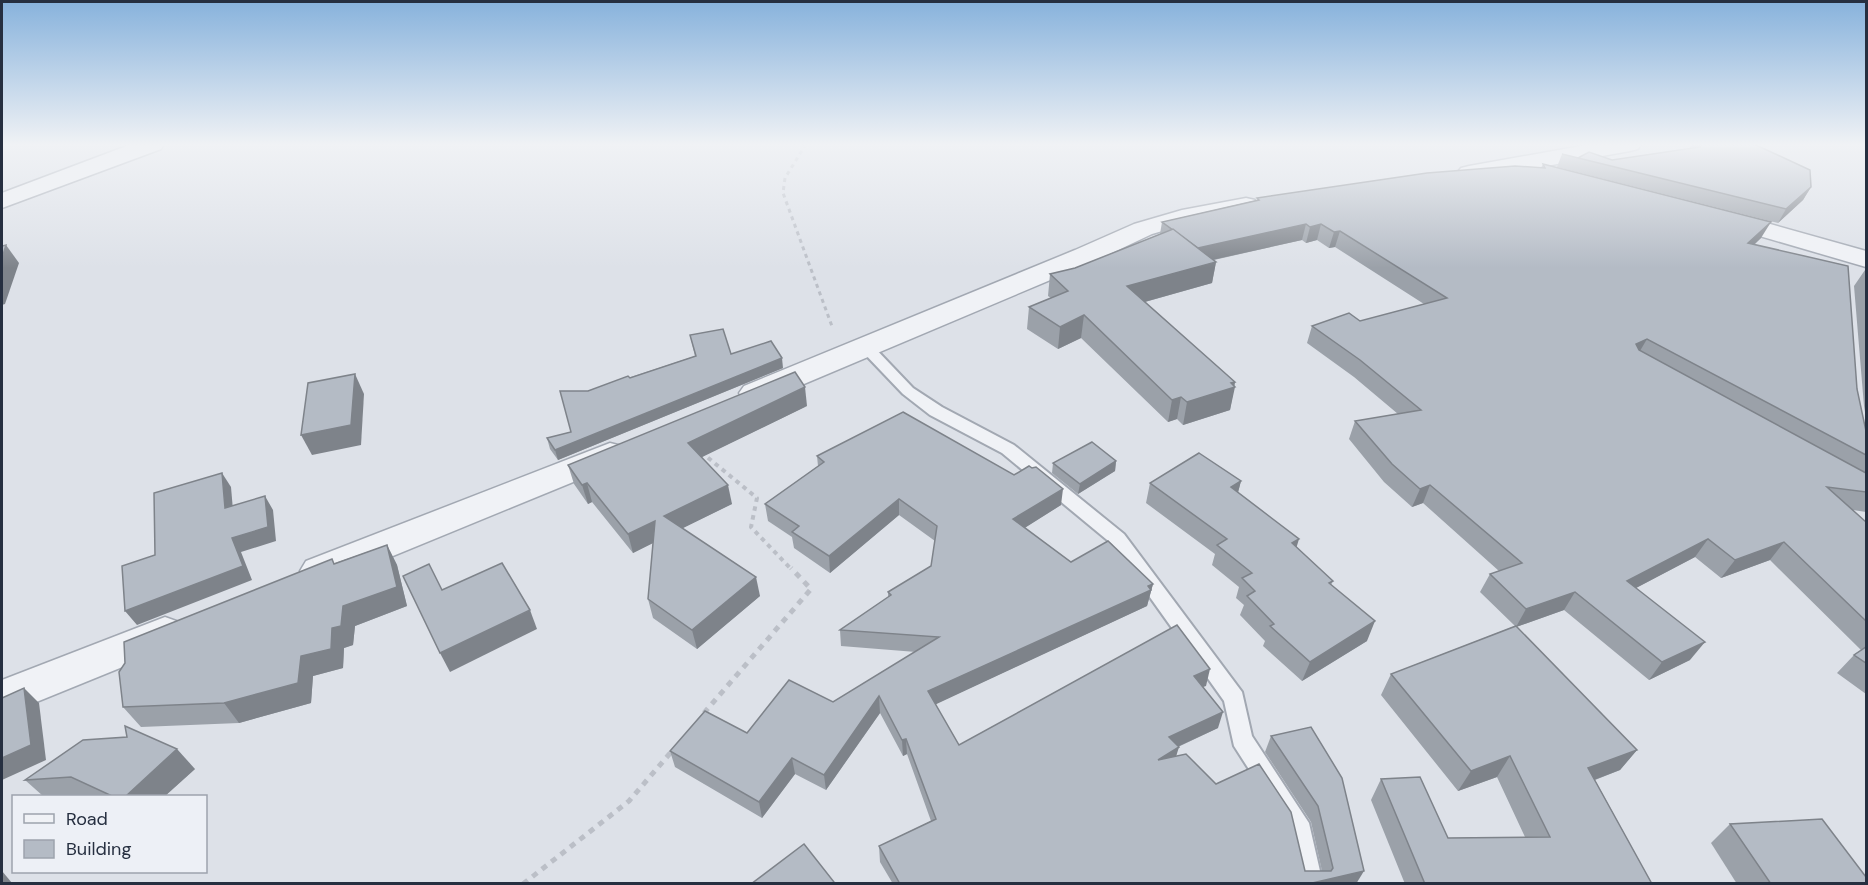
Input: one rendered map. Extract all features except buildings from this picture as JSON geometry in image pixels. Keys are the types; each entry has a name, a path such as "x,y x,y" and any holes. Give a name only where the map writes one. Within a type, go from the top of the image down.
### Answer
{"street":[{"path":"2,201 44,185"},
{"path":"726,406 1084,256 1143,229 1182,217 1276,201"},
{"path":"1707,214 1851,259"},
{"path":"296,580 633,445"},
{"path":"2,698 187,624"}],"lane":[{"path":"854,351 936,411 1008,449 1118,539 1234,698 1242,739 1297,823 1311,884"}],"path":[{"path":"784,185 783,192 854,351"},
{"path":"697,722 812,589 751,527 757,498 698,449"},
{"path":"523,884 628,801 674,748"}]}
